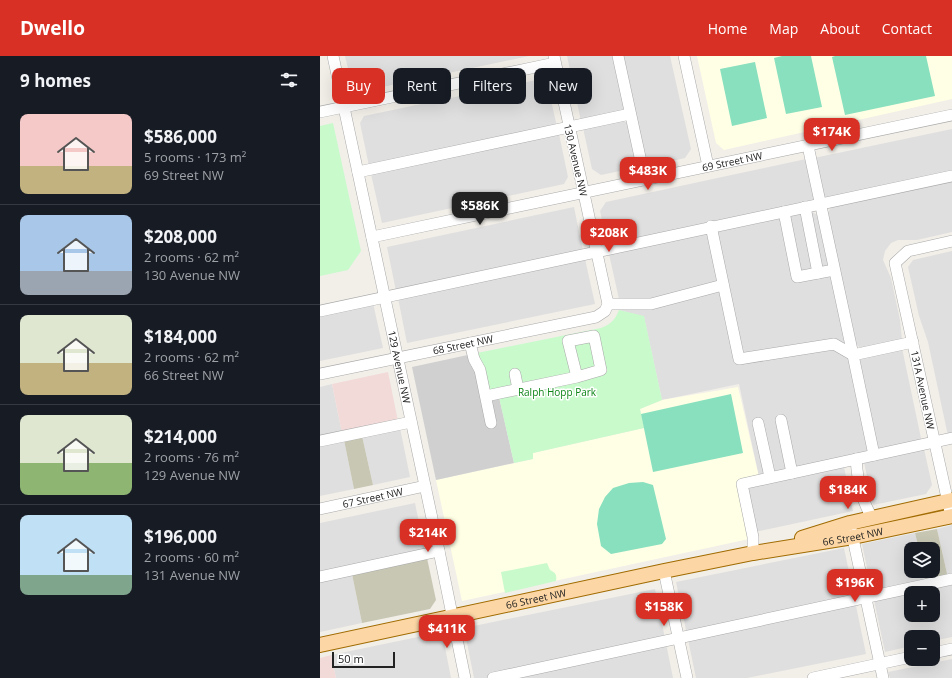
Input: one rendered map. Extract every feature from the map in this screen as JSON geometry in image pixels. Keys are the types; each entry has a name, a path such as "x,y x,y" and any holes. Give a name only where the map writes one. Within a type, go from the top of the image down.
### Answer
{"main road":[{"name":"66 Street NW","path":"752,554 850,523 950,500"},
{"name":"66 Street NW","path":"320,645 664,571 853,537 952,516"}],"street":[{"name":"129 Avenue NW","path":"333,56 465,678"},
{"path":"618,56 645,180"},
{"path":"684,56 708,166"},
{"path":"320,112 554,60"},
{"name":"130 Avenue NW","path":"554,60 597,251 607,308"},
{"path":"358,172 630,114"},
{"name":"69 Street NW","path":"372,237 952,115"},
{"path":"808,146 874,455"},
{"path":"320,311 711,226 952,176"},
{"path":"805,207 818,273"},
{"path":"784,212 797,277 834,270"},
{"path":"711,226 739,359 834,344 853,355 913,342"},
{"name":"131A Avenue NW","path":"952,241 908,251 895,262 935,441 948,478 952,516"},
{"name":"68 Street NW","path":"320,374 596,316 607,308 651,304 724,285"},
{"path":"470,343 474,358 480,370 491,423"},
{"path":"515,374 518,389"},
{"path":"486,396 576,377"},
{"path":"781,420 792,473"},
{"path":"320,442 411,422"},
{"path":"758,422 770,477"},
{"path":"752,554 753,537 742,484 952,438"},
{"path":"856,459 858,480 863,502 872,518"},
{"name":"67 Street NW","path":"320,509 425,486"},
{"path":"850,523 883,678"},
{"path":"320,577 439,551"},
{"path":"664,571 687,678"},
{"path":"493,678 519,675 678,638 952,579"},
{"path":"940,652 952,649"},
{"path":"813,678 904,659"}],"shaded area":[{"path":"345,56 529,56 472,68 459,68 459,71 451,72 451,68 393,68 393,85 385,86 385,68 348,68"},
{"path":"567,56 614,56 625,106 621,113 581,121 577,104 592,104 592,68 570,68"},
{"path":"622,56 670,56 691,149 685,158 647,167"},
{"path":"697,56 952,56 952,99 724,150 716,143"},
{"path":"534,81 534,104 552,104 557,127 369,166 360,123 364,116 421,104 451,104 451,98 459,96 459,104 526,104 526,82"},
{"path":"622,120 629,124 639,167 601,175 592,169 583,128"},
{"path":"952,129 952,174 829,200 822,196 814,158"},
{"path":"559,134 568,177 564,184 382,223 371,174"},
{"path":"806,159 815,197 810,204 608,247 600,211 606,202"},
{"path":"952,181 952,232 917,240 898,240 891,243 885,251 883,260 891,278 900,320 902,340 861,348 855,344 827,214 831,207"},
{"path":"574,207 583,251 396,291 387,247"},
{"path":"812,212 819,216 869,448 864,455 759,477 739,384 662,400 644,317 619,310 619,299 609,254"},
{"path":"952,251 952,435 948,436 928,342 919,316 908,267 913,260"},
{"path":"585,259 595,304 407,343 398,298"},
{"path":"373,303 383,348 320,361 320,315"},
{"path":"902,348 922,443 883,451 876,447 858,363 863,356"},
{"path":"477,353 499,397 514,463 436,480 412,367"},
{"path":"388,372 398,421 342,433 332,384"},
{"path":"332,384 342,433 320,437 320,387"},
{"path":"738,387 759,477 737,482 749,539 462,601 436,480 533,459 533,453 644,428 640,409 662,400"},
{"path":"400,428 410,477 373,485 362,436"},
{"path":"362,436 373,485 354,489 344,440"},
{"path":"344,440 354,489 320,496 320,445"},
{"path":"924,449 932,485 926,494 873,505 864,462"},
{"path":"844,467 853,511 755,532 746,494 751,487"},
{"path":"415,503 425,552 320,574 320,523"},
{"path":"952,525 952,637 940,640 940,630 904,630 904,648 885,652 862,544 915,533 917,542 904,542 904,578 925,578 926,582 948,578 937,529"},
{"path":"937,529 940,542 917,542 915,533"},
{"path":"940,542 948,578 926,582 925,578 940,578"},
{"path":"844,548 866,654 747,678 696,678 676,582"},
{"path":"427,558 436,600 430,609 362,623 352,574"},
{"path":"352,574 362,623 320,632 320,581"},
{"path":"655,589 673,678 474,678 464,628"},
{"path":"442,632 451,678 336,678 331,655"},
{"path":"331,655 336,678 320,678 320,658"},
{"path":"952,659 952,678 890,678 888,672 918,666 940,666 940,661"}],"green space":[{"path":"782,56 811,56 822,107 786,114 774,58"},
{"path":"926,56 935,96 845,115 832,57"},
{"path":"755,62 767,118 732,126 720,69"},
{"path":"333,123 361,251 348,270 320,276 320,126"},
{"name":"Ralph Hopp Park","path":"619,310 644,316 662,400 640,409 644,428 533,453 533,459 514,463 499,397 487,399 477,353 601,328 612,321"},
{"path":"731,394 743,453 653,472 641,414"},
{"path":"643,482 653,485 666,539 662,544 611,554 601,546 597,524 599,509 605,497 613,488 629,483"},
{"path":"547,563 550,570 556,574 556,581 505,593 501,572"}]}
